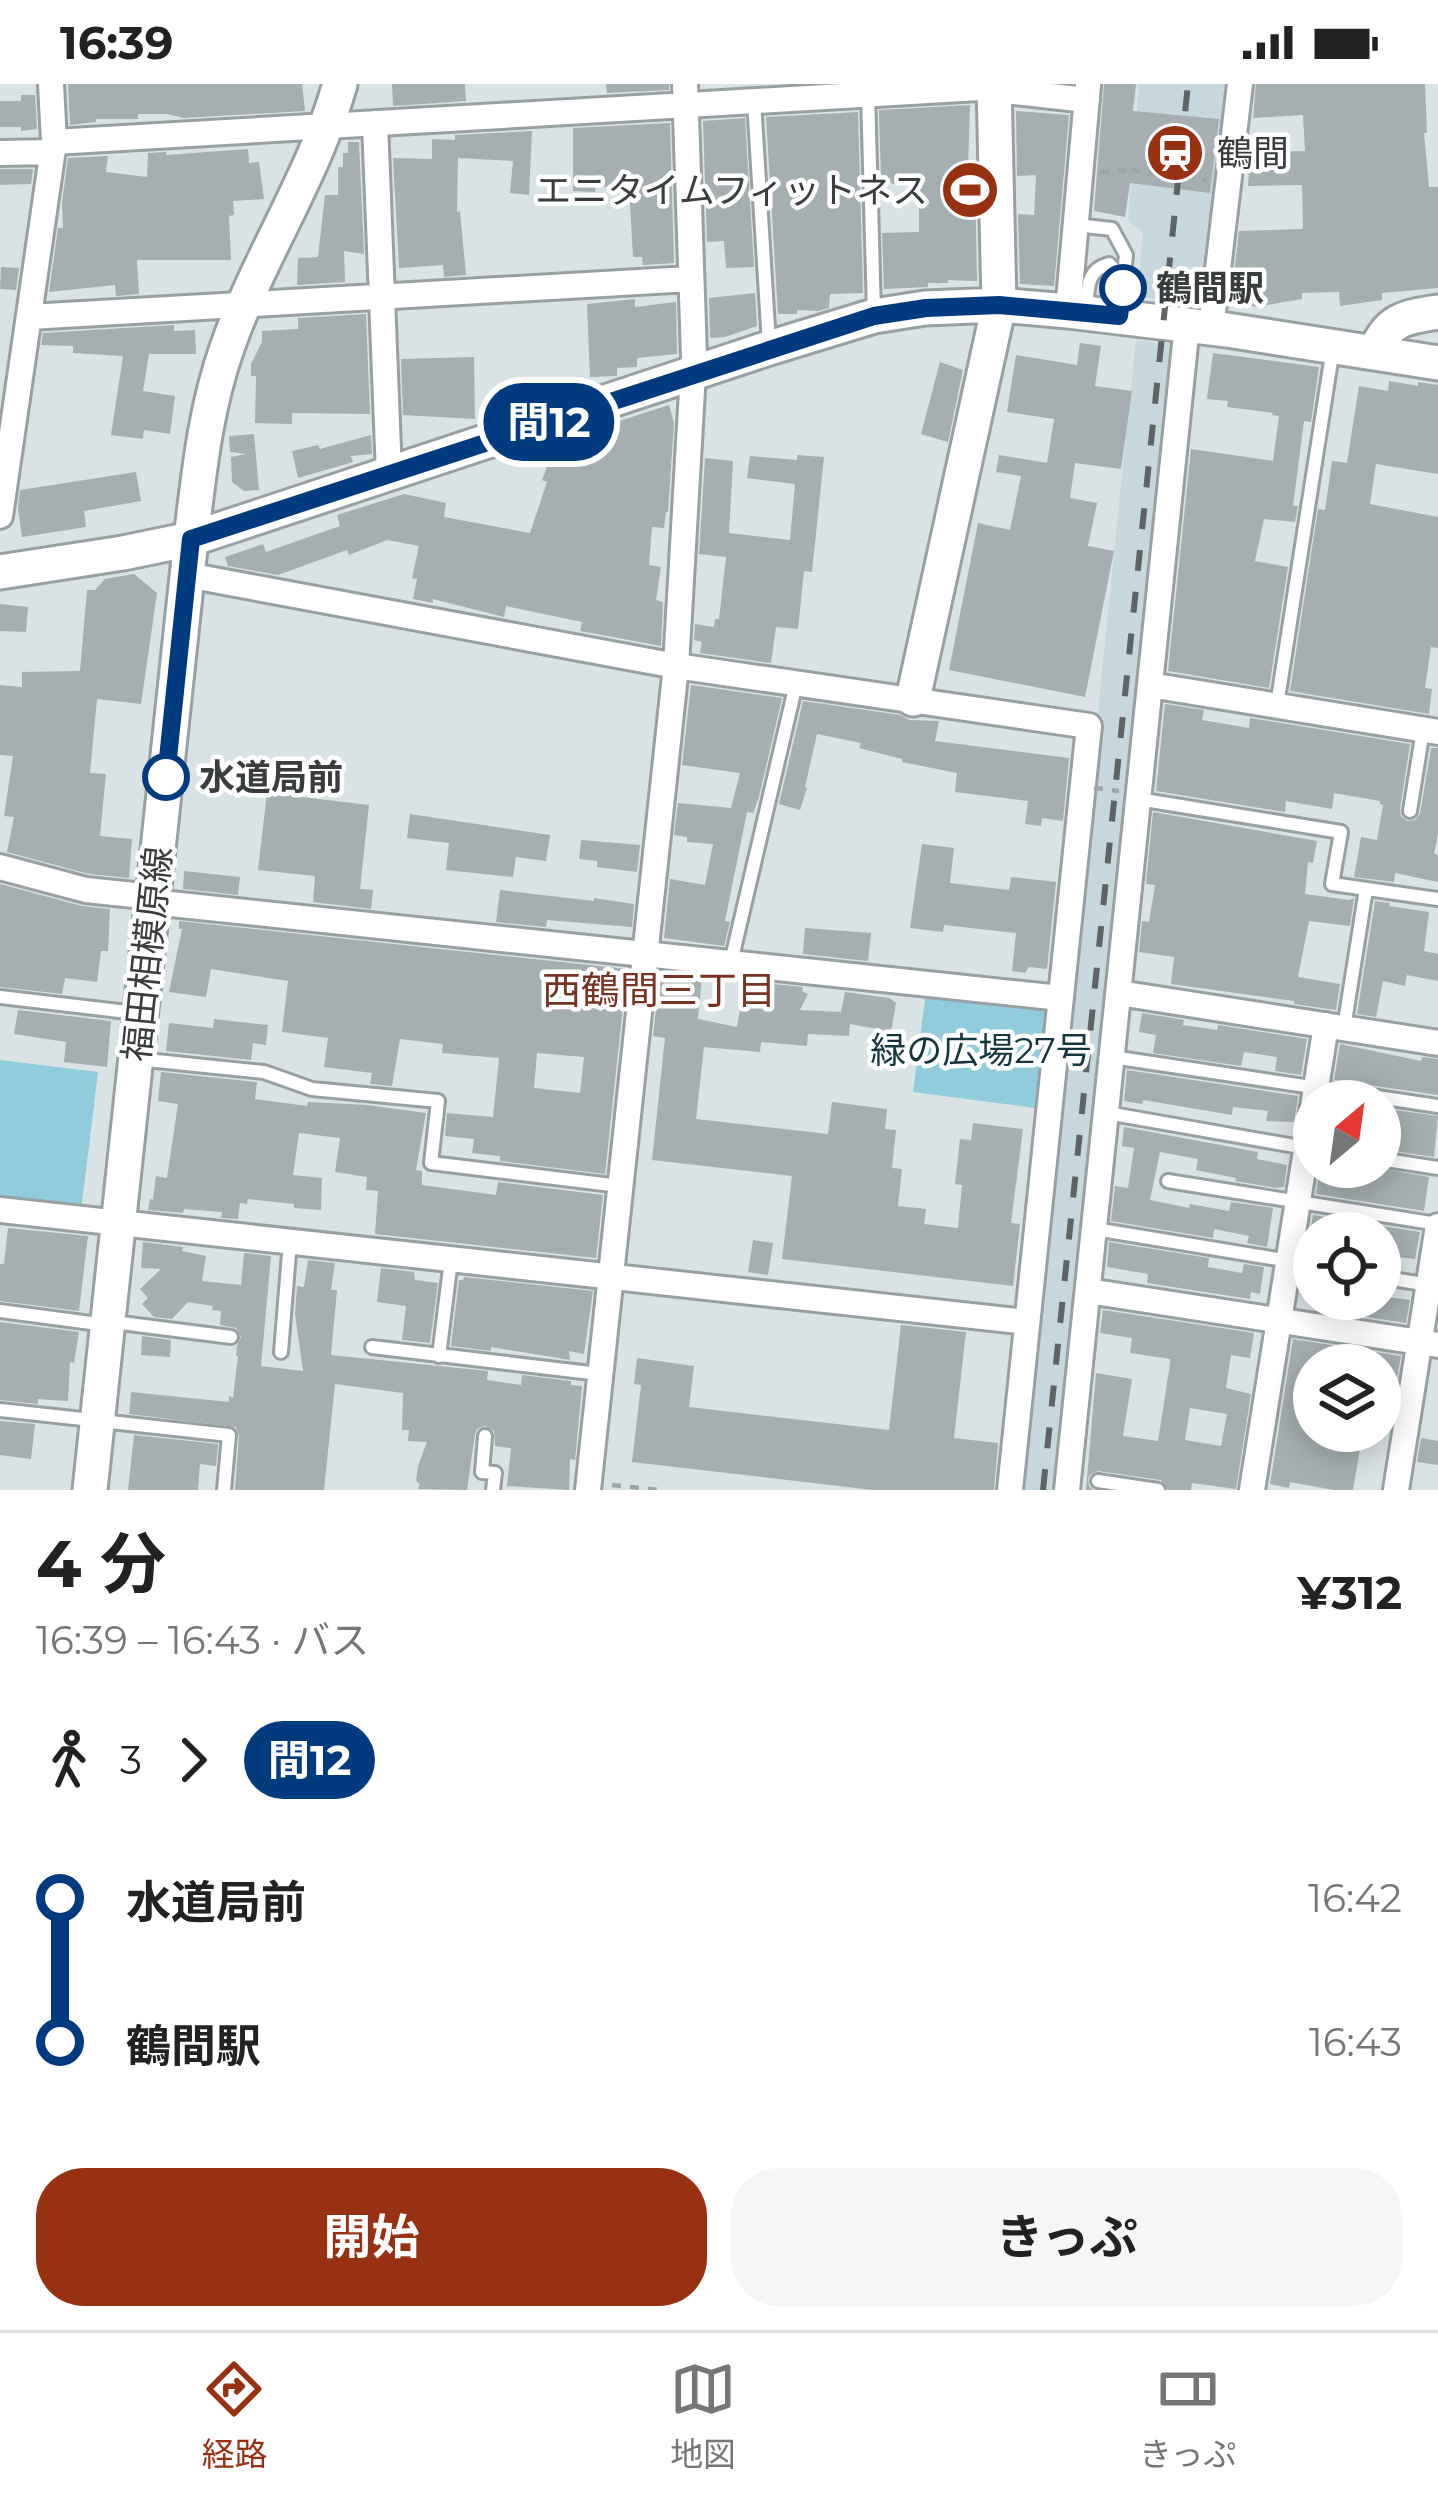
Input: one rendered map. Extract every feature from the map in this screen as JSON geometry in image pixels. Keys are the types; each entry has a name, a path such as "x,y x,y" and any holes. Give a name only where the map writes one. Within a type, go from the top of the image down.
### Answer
{"street":[{"path":"0,516 53,147 51,84"},
{"name":"福田相模原線","path":"90,1490 187,575 210,401 244,305 326,126 340,84"},
{"path":"1067,1490 1119,993 1128,795 1150,686 1199,326 1240,84"},
{"path":"0,153 686,94 994,87 1088,92 1076,225 1099,307"},
{"path":"913,699 999,305 994,87"},
{"path":"588,1486 676,666 694,374 686,94"},
{"path":"375,123 389,474"},
{"path":"29,317 690,279"},
{"path":"0,572 191,539 769,348 874,316 926,308 1099,307 1438,363"},
{"path":"1375,353 1380,338 1402,317 1438,313"},
{"path":"187,575 676,666 1089,727 1010,1490"},
{"path":"1150,686 1434,729"},
{"path":"0,867 86,890 153,899 1060,998"},
{"path":"1119,993 1438,1043"},
{"path":"1318,1080 1335,1026"},
{"path":"1252,1490 1301,1188"},
{"path":"0,1210 1027,1322"},
{"path":"1396,1490 1429,1344 1429,1285 1438,1225"},
{"path":"1088,1291 1429,1344"}],"lane":[{"path":"868,92 874,316"},
{"path":"758,94 769,348"},
{"path":"1076,225 1112,229 1126,255 1099,307"},
{"path":"1277,705 1334,347"},
{"path":"731,963 797,683"},
{"path":"1410,811 1434,729"},
{"path":"1128,795 1341,832 1332,884 1438,899"},
{"path":"1335,1026 1366,889"},
{"path":"0,997 140,1014"},
{"path":"1112,1058 1293,1083"},
{"path":"136,1059 263,1072 312,1088 438,1101 431,1163 620,1186"},
{"path":"1401,1100 1438,1106"},
{"path":"1107,1112 1293,1145"},
{"path":"1401,1162 1438,1168"},
{"path":"1168,1181 1438,1225"},
{"path":"1095,1229 1293,1262"},
{"path":"281,1352 290,1241"},
{"path":"439,1356 451,1259"},
{"path":"1401,1280 1429,1285"},
{"path":"0,1311 231,1337"},
{"path":"372,1347 599,1374"},
{"path":"0,1410 229,1435 224,1490"},
{"path":"485,1436 482,1472 495,1474 493,1490"},
{"path":"1098,1481 1159,1490"}],"path":[{"path":"1171,175 1172,163"},
{"path":"1089,173 1131,170 1208,180"},
{"path":"1094,788 1128,795"},
{"path":"588,1486 660,1490"}],"shaded area":[{"path":"1139,84 1228,84 1207,268 1191,266 1188,302 1137,297 1143,233 1128,220"},
{"path":"1136,340 1172,345 1053,1490 1018,1490"}],"green space":[{"name":"緑の広場27号","path":"926,992 1048,1009 1035,1108 913,1092"},
{"path":"0,1060 98,1072 81,1211 0,1201"}],"building":[{"path":"68,84 302,84 305,111 183,118 138,114 138,119 96,119 70,125"},
{"path":"392,84 465,84 466,101 393,106"},
{"path":"606,84 669,84 669,90 607,93"},
{"path":"1104,84 1136,84 1133,111 1219,119 1210,193 1130,183 1125,217 1094,211"},
{"path":"1256,84 1425,84 1429,187 1438,187 1438,288 1382,293 1382,300 1340,306 1339,292 1302,293 1302,299 1256,307 1231,300 1239,231 1303,229 1302,185 1248,186 1250,152 1305,151 1303,115 1253,118"},
{"path":"21,95 35,95 37,129 0,127 0,101 21,101"},
{"path":"970,105 968,168 975,176 977,281 884,289 882,233 919,232 919,183 881,180 879,110"},
{"path":"1016,111 1069,115 1054,286 1020,284 1018,214 1034,215 1036,178 1017,176"},
{"path":"858,112 863,293 830,294 829,308 778,314 766,117"},
{"path":"745,118 754,267 726,268 724,241 707,242 703,121"},
{"path":"670,123 674,263 643,265 642,257 633,257 629,186 573,191 573,128"},
{"path":"532,131 529,195 510,193 513,161 458,158 457,212 466,275 444,277 443,265 399,268 393,158 432,159 432,139"},
{"path":"348,142 359,142 364,254 344,251 345,282 297,285 298,258 318,257 325,195 338,195 338,167 343,167"},
{"path":"248,149 249,163 259,162 264,199 233,201 231,260 137,260 139,294 116,296 115,285 49,292 58,228 63,228 68,158 108,156 106,172 147,177 148,153"},
{"path":"0,169 33,169 31,184 0,185"},
{"path":"1,267 19,268 16,290 0,289"},
{"path":"755,293 757,326 710,338 709,298"},
{"path":"635,299 635,307 676,302 677,354 637,358 637,367 617,368 617,376 590,377 587,304"},
{"path":"366,314 370,414 292,413 292,424 255,423 256,376 251,376 251,364 262,331 298,329 298,318"},
{"path":"174,325 174,331 195,330 196,354 149,354 143,391 175,396 170,434 144,430 143,439 111,435 123,356 73,353 73,346 41,345 43,333"},
{"path":"1080,343 1101,346 1095,386 1132,391 1121,469 1075,463 1070,498 1097,503 1088,546 1114,551 1085,697 949,670 978,523 1010,530 1021,476 996,472 999,455 1047,463 1054,419 1007,412 1016,355 1077,365"},
{"path":"1213,353 1319,367 1311,422 1304,421 1295,522 1264,519 1255,561 1288,567 1269,688 1168,671 1191,449 1273,461 1279,416 1207,399"},
{"path":"474,357 475,419 403,415 401,359"},
{"path":"940,362 963,370 948,442 921,434"},
{"path":"1389,381 1438,385 1438,474 1376,464 1370,504 1438,517 1438,648 1431,647 1425,688 1432,689 1429,714 1290,691 1318,509 1325,510 1332,461 1347,463 1359,386 1388,391"},
{"path":"669,405 674,423 668,512 664,528 652,527 649,565 661,567 656,600 663,602 661,646 580,631 582,622 506,606 504,617 433,599 433,603 413,599 419,546 387,540 278,575 228,566 225,557 263,544 266,552 340,526 337,515 404,494 446,503 444,517 530,533 552,454 582,466 570,441"},
{"path":"254,434 259,490 244,491 232,482 231,457 246,454 230,452 229,436"},
{"path":"371,435 372,454 351,456 353,462 298,478 292,451"},
{"path":"797,455 824,457 812,572 804,571 798,629 776,627 771,663 700,653 702,642 694,640 695,624 714,627 719,619 726,557 699,554 705,458 733,461 729,533 790,540 795,484 747,478 750,456 797,460"},
{"path":"136,472 141,501 84,511 86,527 22,537 20,490"},
{"path":"134,574 157,593 141,704 97,699 90,773 106,774 100,836 132,839 129,878 89,874 7,852 14,817 4,816 13,756 0,755 0,685 22,687 22,672 80,671 87,590 95,590 105,579"},
{"path":"0,604 28,607 26,632 0,631"},
{"path":"691,685 782,698 759,797 753,813 747,812 724,946 664,938 670,879 705,885 713,844 687,842 687,837 674,835 678,803 731,808 740,773 682,765"},
{"path":"803,701 939,721 935,741 1069,758 1063,821 1042,818 1041,826 1025,824 1028,801 955,792 957,773 902,762 859,748 861,743 817,734 800,810 779,804"},
{"path":"1165,704 1204,710 1202,720 1249,728 1250,718 1410,744 1400,809 1407,821 1420,814 1431,748 1438,748 1434,854 1438,855 1438,882 1395,873 1394,882 1354,877 1361,837 1377,840 1380,801 1334,793 1332,809 1286,801 1285,812 1156,791"},
{"path":"267,793 369,805 360,889 373,890 371,909 313,902 315,876 258,870"},
{"path":"1153,812 1317,841 1313,863 1308,862 1305,894 1354,898 1350,926 1309,921 1298,977 1340,984 1336,1010 1171,984 1174,957 1139,952 1142,921 1149,922 1155,885 1146,884"},
{"path":"410,814 550,835 546,861 516,857 513,877 446,870 449,843 407,838"},
{"path":"581,840 640,845 637,872 597,867 597,861 579,859"},
{"path":"922,844 954,848 950,883 1009,890 1011,877 1056,882 1047,969 1012,971 1016,933 944,925 943,932 910,928"},
{"path":"184,871 240,877 238,895 183,889"},
{"path":"0,884 110,909 108,951 101,951 97,982 65,978 62,994 0,987"},
{"path":"500,890 634,904 632,927 547,920 546,927 496,922"},
{"path":"1375,901 1429,912 1424,951 1438,954 1438,981 1407,975 1405,986 1383,981 1376,1017 1357,1014"},
{"path":"179,921 627,969 605,1174 500,1161 500,1156 472,1153 474,1139 445,1136 447,1113 493,1117 499,1058 442,1053 443,1044 400,1039 392,1086 370,1084 372,1073 324,1067 328,1038 282,1032 288,981 211,969 206,997 169,992","holes":["537,1053 584,1057 580,1093 534,1088"]},
{"path":"805,928 871,933 868,961 803,954"},
{"path":"660,972 702,977 698,1019 737,1027 741,981 803,987 808,994 800,1010 841,1012 845,992 896,1003 886,1063 878,1029 850,1024 849,1036 808,1034 807,1046 761,1042 760,1052 704,1047 696,1119 828,1134 832,1102 887,1109 885,1129 896,1130 892,1168 902,1169 898,1206 926,1209 924,1224 958,1228 962,1185 955,1184 960,1139 971,1140 973,1123 1023,1129 1011,1223 1020,1224 1013,1286 782,1259 792,1176 652,1160 665,1038 653,1036"},
{"path":"18,1010 111,1021 107,1067 64,1062 66,1042 14,1034"},
{"path":"1142,1013 1184,1020 1183,1025 1217,1030 1218,1025 1307,1039 1301,1075 1275,1071 1277,1057 1244,1052 1241,1066 1153,1053 1156,1035 1139,1032"},
{"path":"214,1019 268,1025 266,1045 253,1043 251,1060 166,1051 169,1023 213,1028"},
{"path":"1340,1044 1421,1061 1422,1057 1438,1059 1438,1095 1401,1090 1401,1080 1334,1080"},
{"path":"1127,1070 1293,1095 1293,1122 1266,1121 1268,1111 1233,1107 1232,1115 1124,1101"},
{"path":"161,1072 257,1082 255,1099 426,1113 416,1170 422,1171 422,1185 496,1195 498,1182 603,1195 596,1258 375,1234 378,1191 366,1190 367,1177 335,1172 340,1138 299,1133 293,1175 322,1178 321,1210 248,1199 247,1204 240,1203 238,1219 221,1218 222,1212 148,1210 156,1176 167,1178 178,1104 158,1101"},
{"path":"1401,1111 1438,1116 1434,1157 1401,1152"},
{"path":"1124,1127 1258,1152 1257,1159 1287,1165 1284,1187 1276,1188 1196,1170 1198,1159 1160,1152 1150,1200 1229,1211 1231,1202 1273,1208 1267,1247 1247,1243 1249,1236 1214,1229 1213,1238 1111,1221 1115,1186 1128,1188 1134,1148 1122,1146"},
{"path":"1401,1172 1429,1177 1424,1211 1316,1194 1317,1188 1401,1188"},
{"path":"8,1228 88,1236 79,1311 0,1301 0,1264 4,1264"},
{"path":"1401,1229 1420,1232 1415,1259 1401,1257"},
{"path":"753,1240 773,1243 768,1275 748,1272"},
{"path":"143,1242 183,1247 182,1251 206,1256 202,1281 241,1285 244,1253 271,1256 261,1366 303,1371 295,1314 297,1286 304,1287 308,1260 335,1263 331,1355 488,1371 487,1380 521,1385 522,1375 582,1386 569,1490 507,1486 511,1448 495,1446 494,1431 485,1426 475,1434 467,1490 418,1489 418,1466 427,1442 408,1441 409,1430 402,1430 403,1393 335,1384 324,1490 235,1490 236,1427 129,1414 131,1392 229,1402 241,1337 236,1328 220,1325 221,1311 212,1310 213,1306 188,1302 172,1319 154,1317 142,1304 148,1298 140,1289 161,1269 141,1268"},
{"path":"1109,1242 1209,1258 1208,1267 1242,1273 1244,1264 1264,1267 1260,1294 1251,1292 1250,1299 1147,1283 1148,1274 1107,1267"},
{"path":"381,1268 414,1272 415,1280 438,1283 430,1343 402,1340 406,1306 377,1302"},
{"path":"459,1280 593,1291 584,1354 569,1351 570,1360 491,1347 491,1351 451,1346"},
{"path":"1401,1299 1410,1300 1406,1323 1386,1320 1401,1320"},
{"path":"1103,1310 1254,1333 1250,1358 1231,1355 1226,1388 1251,1394 1236,1489 1192,1483 1191,1490 1168,1490 1161,1480 1098,1471 1088,1478 1093,1490 1086,1490 1096,1373 1132,1379 1123,1436 1158,1441 1170,1364 1170,1359 1130,1353 1132,1338 1100,1333","holes":["1190,1408 1227,1414 1221,1446 1185,1440"]},
{"path":"0,1322 79,1332 74,1363 70,1362 68,1401 0,1400"},
{"path":"901,1325 966,1332 954,1438 998,1443 994,1490 873,1490 632,1462 641,1385 634,1384 637,1358 694,1366 689,1407 889,1430"},
{"path":"142,1336 171,1340 170,1357 141,1355"},
{"path":"1293,1339 1325,1344 1293,1344 1293,1452 1359,1452 1353,1490 1270,1484"},
{"path":"0,1421 35,1424 31,1459 0,1455"},
{"path":"134,1435 218,1444 216,1466 200,1464 198,1490 128,1490"},
{"path":"1421,1438 1438,1441 1438,1465 1417,1462"}],"railway":[{"path":"1043,1490 1188,84"}],"bus line":[{"name":"間12","path":"166,777 191,539 874,316 999,305 1119,316 1123,288"}],"place":[{"name":"鶴間","path":"1175,153"},
{"name":"エニタイムフィットネス","path":"970,190"},
{"name":"鶴間駅","path":"1123,288"},
{"name":"水道局前","path":"166,777"}],"district":[{"name":"西鶴間三丁目","path":"659,990"}]}
